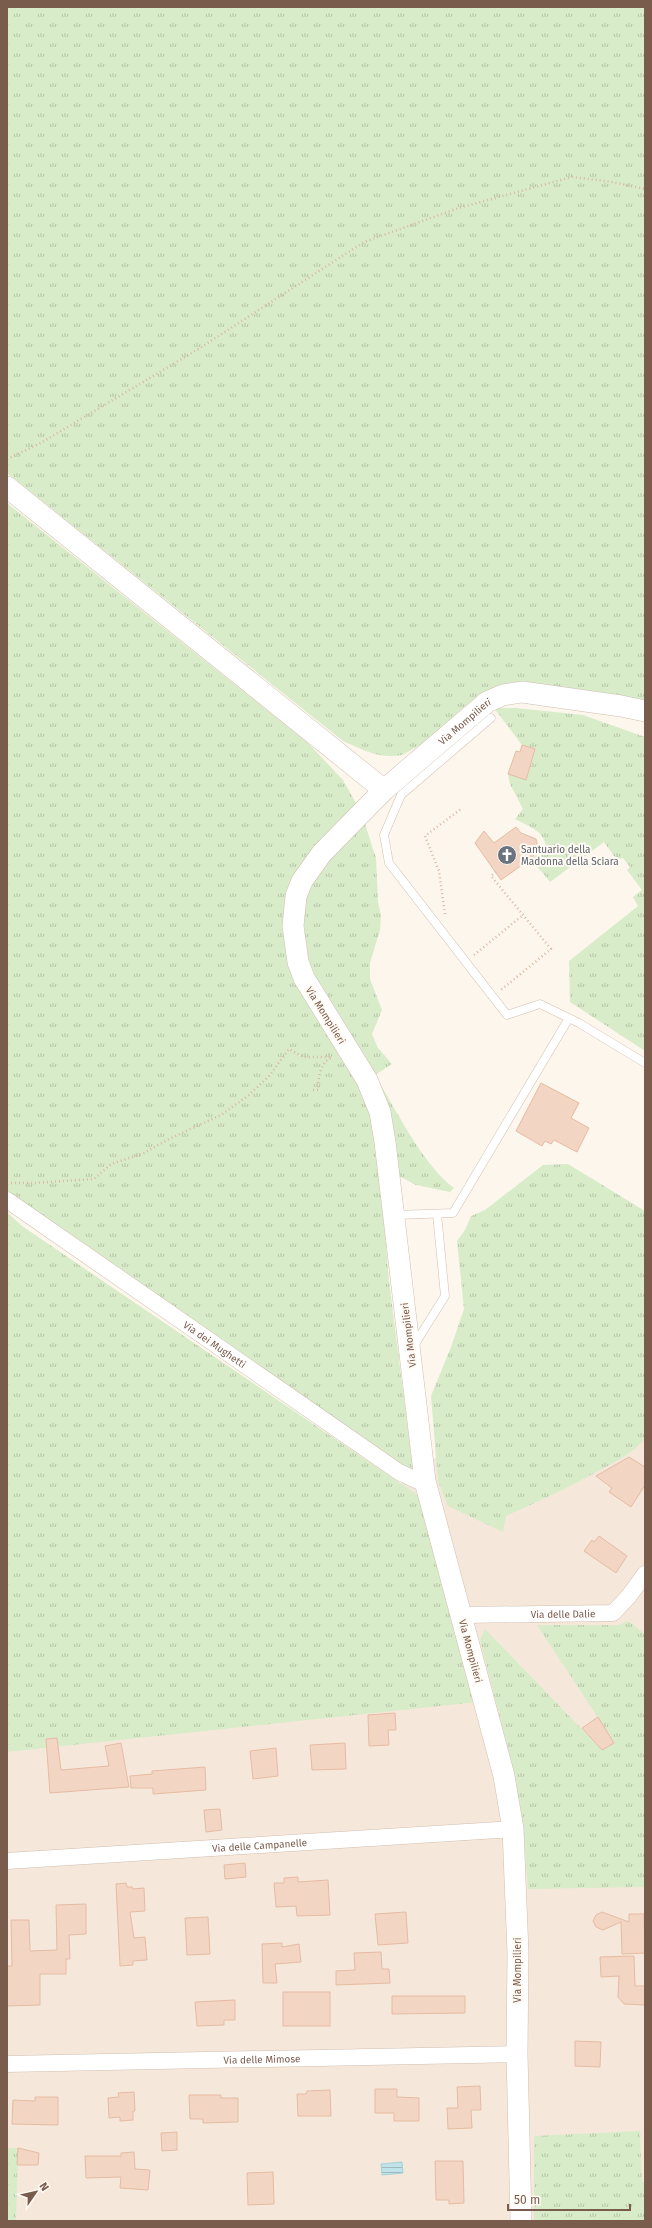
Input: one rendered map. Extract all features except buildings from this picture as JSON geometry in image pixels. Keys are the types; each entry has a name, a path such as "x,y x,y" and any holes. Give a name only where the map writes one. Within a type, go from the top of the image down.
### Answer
{"street":[{"path":"7,487 384,790"},
{"name":"Via Mompilieri","path":"521,2221 517,2054 518,1953 513,1830 504,1776 425,1481 385,1142 380,1112 367,1080 304,978 298,962 293,926 296,896 302,881 311,866 384,790 455,727 487,702 503,695 522,692 621,706 645,711"},
{"name":"Via dei Mughetti","path":"7,1200 399,1472 418,1481 425,1481"},
{"name":"Via delle Dalie","path":"462,1615 613,1613 629,1596 645,1574"},
{"name":"Via delle Campanelle","path":"7,1861 513,1830"},
{"name":"Via delle Mimose","path":"7,2064 517,2054"}],"lane":[{"path":"491,718 401,794 384,835 389,863 507,1016 540,1004 569,1018 645,1063"},
{"path":"393,1215 452,1213 569,1018"},
{"path":"410,1352 445,1296 438,1214"}],"path":[{"path":"7,459 39,444 200,348 364,242 459,208 572,177 612,182 645,189"},
{"path":"448,939 439,871 426,836 461,810"},
{"path":"493,997 551,948 491,876 496,872"},
{"path":"466,962 523,915"},
{"path":"7,1183 94,1179 111,1164 144,1153 171,1138 221,1115 249,1095 270,1075 289,1050 303,1057 333,1057 328,1059 320,1073 318,1090 313,1090"}],"shaded area":[{"path":"645,1298 645,2221 7,2221 7,1667 202,1636"}],"green space":[{"path":"7,7 645,7 645,704 532,686 402,755 386,756 371,753 343,741 7,473"},
{"path":"7,503 308,743 343,780 357,805 284,919 365,1092 378,1148 389,1281 413,1469 401,1466 7,1191"},
{"path":"494,708 516,708 583,715 645,737 645,1051 570,1002 569,961 638,906 633,897 642,890 627,870 630,867 623,858 620,859 614,856 604,842 550,882 531,859 546,846 542,836 538,832 530,826 515,819 523,809 510,784 508,774 526,779 535,749 522,745"},
{"path":"364,821 376,858 378,902 381,915 380,930 370,963 370,979 382,1010 372,1034 378,1048 392,1064 375,1075 307,964 300,914 311,877"},
{"path":"381,1085 414,1141 434,1168 454,1188 450,1192 416,1185 397,1175"},
{"path":"568,1164 645,1211 645,1438 636,1448 618,1460 542,1500 506,1516 503,1532 448,1506 438,1481 431,1396 451,1347 464,1309 457,1241 465,1230 471,1216 485,1210 543,1165"},
{"path":"7,1212 22,1226 425,1500 478,1702 7,1752"},
{"path":"628,1621 645,1634 645,1887 528,1889 523,1822 514,1772 480,1640 485,1629 602,1750 614,1742 537,1625 619,1625"},
{"path":"640,2131 642,2182 645,2182 645,2221 534,2221 534,2136"},
{"path":"7,2148 18,2148 16,2221 7,2221"}],"water":[{"path":"402,2162 403,2173 382,2175 381,2164"}],"place":[{"name":"Santuario della Madonna della Sciara","path":"507,855"}]}
